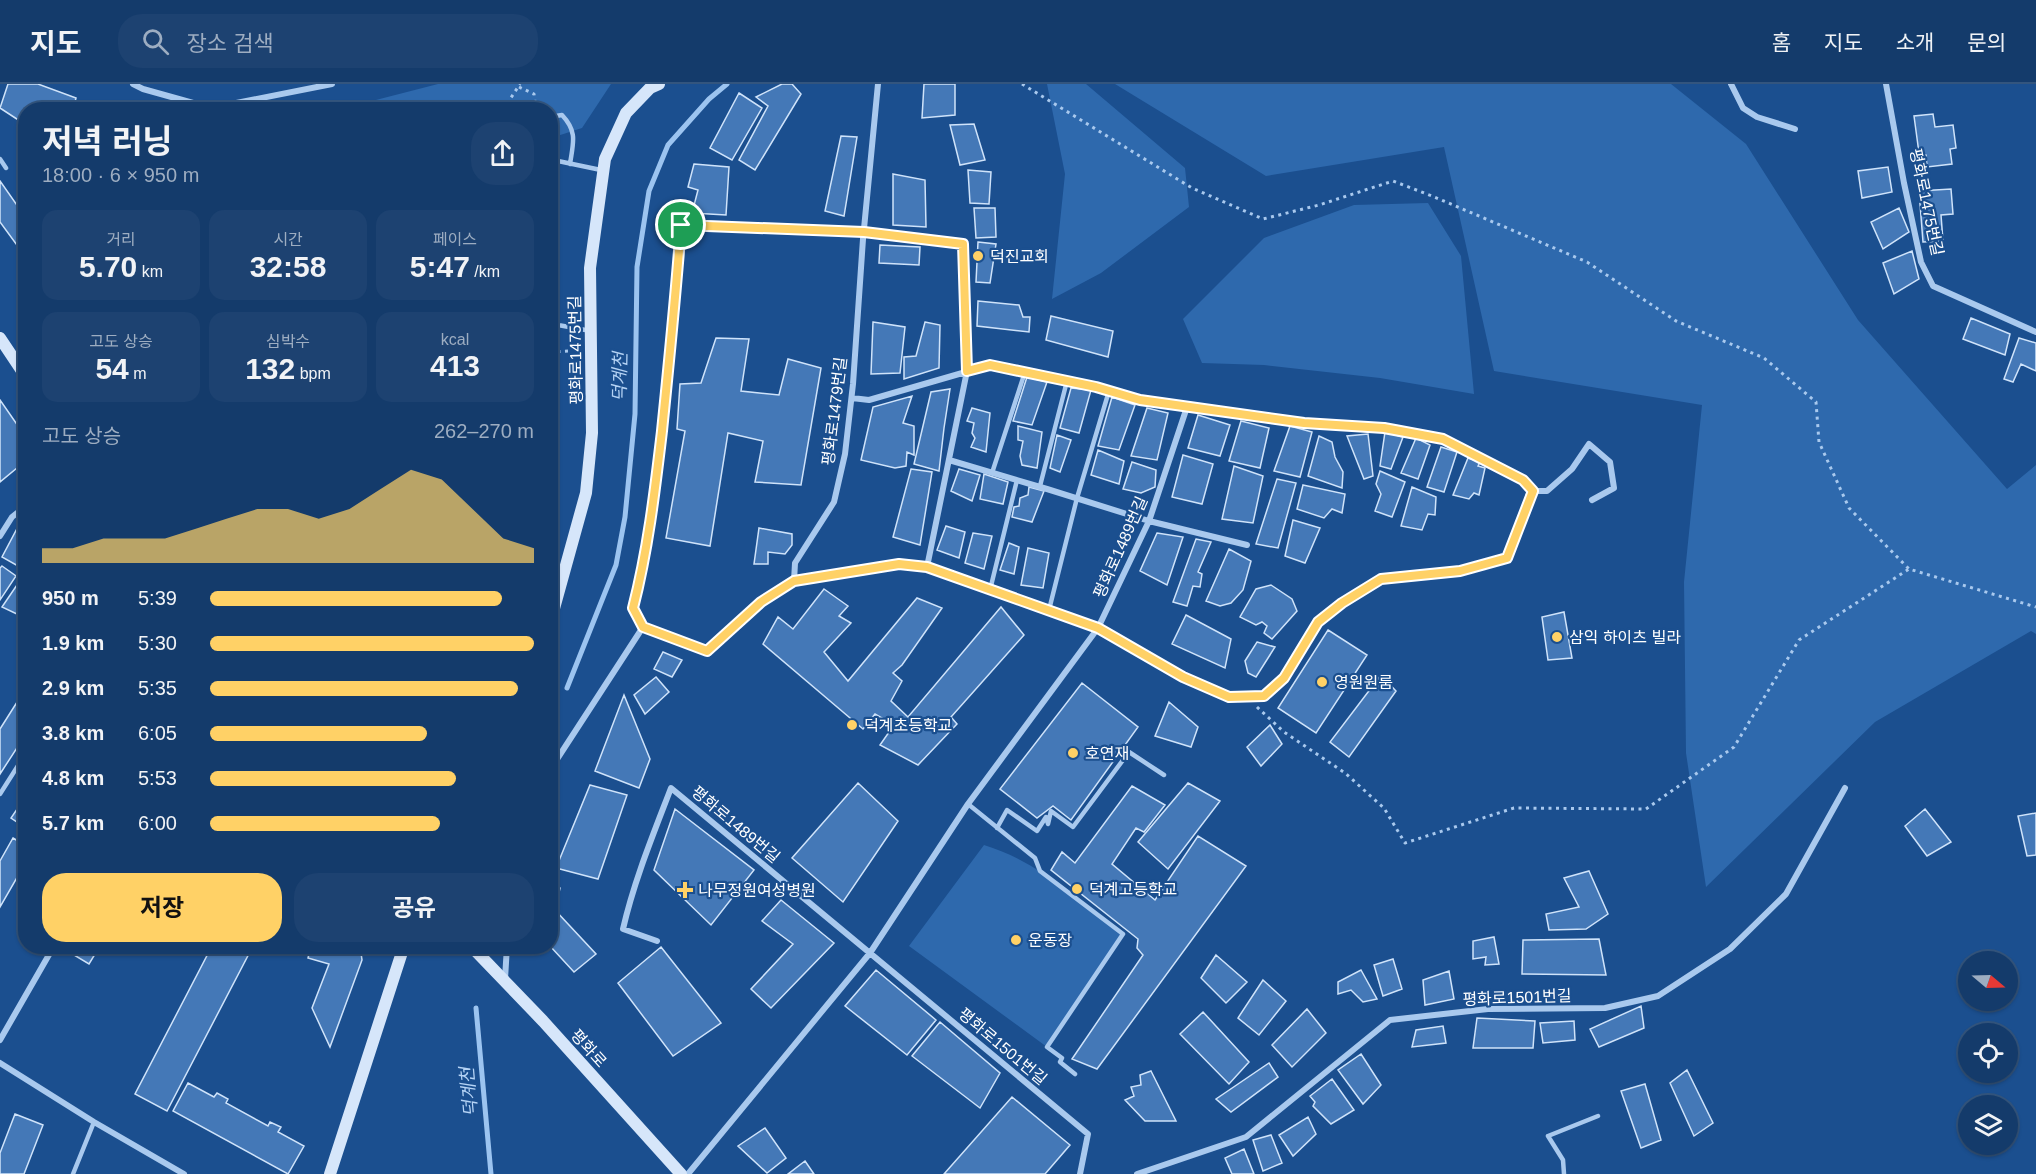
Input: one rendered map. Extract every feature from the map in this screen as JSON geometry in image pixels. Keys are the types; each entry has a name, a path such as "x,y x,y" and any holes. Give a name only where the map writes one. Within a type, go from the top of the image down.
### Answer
{"main road":[{"name":"평화로1475번길","path":"558,587 586,493 592,433 593,381 590,268 605,159 626,113 654,85"},
{"path":"0,338 18,364"},
{"path":"330,1174 402,954"},
{"name":"평화로","path":"479,954 543,1021 681,1174"}],"street":[{"path":"133,84 190,102"},
{"path":"241,102 332,84"},
{"name":"평화로1479번길","path":"794,581 795,563 834,502 845,454 852,398 878,84"},
{"path":"1731,84 1743,108 1757,117 1795,129"},
{"name":"평화로1475번길","path":"1886,84 1921,262 1933,286 2036,332"},
{"path":"927,567 967,371 963,244 864,232 681,225 674,318 657,468 642,572 633,608 643,627 707,651 761,602 794,581 899,564 927,567 1098,628 1183,677 1229,697 1264,696 1284,678 1318,622 1342,603 1381,579 1460,571 1507,558 1533,491"},
{"path":"852,398 869,400 990,365 1067,381 1140,400 1304,423 1384,428 1443,439 1523,480 1533,491 1547,491 1572,469 1589,444 1610,462 1614,488 1592,500"},
{"name":"평화로1489번길","path":"688,1174 870,953 968,804 1098,628 1149,521 1187,407"},
{"path":"949,460 1149,521 1247,545"},
{"path":"0,536 12,517 18,512"},
{"path":"558,758 643,627"},
{"name":"평화로1489번길","path":"657,941 623,929 646,853 671,788 870,953"},
{"name":"평화로1501번길","path":"1137,1174 1246,1137 1390,1020 1488,1010 1605,1008 1659,996 1730,949 1786,894 1845,788"},
{"name":"평화로1501번길","path":"870,953 1088,1134 1080,1174"},
{"path":"0,1040 49,954"},
{"path":"505,982 507,954"},
{"path":"0,1063 94,1122 184,1174"}],"lane":[{"path":"558,116 562,115 572,125 574,138 570,164"},
{"path":"0,159 6,168"},
{"path":"558,161 603,170"},
{"path":"558,325 591,331"},
{"path":"992,473 1025,372"},
{"path":"1040,486 1067,381"},
{"path":"1049,610 1077,498 1109,391"},
{"path":"990,590 1017,480"},
{"path":"998,828 1006,810 1037,831 1046,817 1048,824 1051,811 1073,827 1129,752 1164,775"},
{"path":"0,794 18,766"},
{"path":"968,804 1035,858 1040,871 1123,934 1047,1047 1062,1058 1059,1062 1075,1074"},
{"path":"1564,1174 1563,1160 1548,1137 1598,1116"},
{"path":"73,1174 94,1122"}],"path":[{"path":"1022,84 1192,188 1263,219 1319,205 1393,181 1432,195 1587,262 1676,321 1764,358 1816,402 1818,442 1849,507 1909,569 2036,607"},
{"path":"509,102 520,86 534,94 535,102"},
{"path":"558,352 569,351"},
{"path":"1246,696 1284,732 1345,773 1384,808 1405,843 1514,808 1646,809 1734,747 1799,640 1909,569"}],"shaded area":[{"path":"438,84 611,84 582,128 558,136 558,102 368,102"},
{"path":"1047,84 1086,84 1185,168 1189,207 1101,273 1052,299 1065,174"},
{"path":"1115,84 1671,84 1746,144 1858,320 2007,489 2036,465 2036,634 2031,631 1875,722 1706,887 1686,753 1684,582 1702,405 1494,371 1444,147 1266,176"},
{"path":"1428,203 1461,256 1474,394 1380,378 1264,365 1202,363 1183,319 1264,238 1354,205"},
{"name":"운동장","path":"984,845 1040,871 1123,934 1047,1047 909,946"}],"building":[{"path":"8,84 38,84 76,98 75,102 18,102 18,120 0,108"},
{"path":"782,84 792,84 801,94 755,170 739,160 768,106 756,97"},
{"path":"924,84 955,84 955,115 922,118"},
{"path":"739,93 762,108 732,160 710,148"},
{"path":"1933,114 1935,127 1953,125 1956,148 1950,149 1952,164 1927,167 1926,155 1919,153 1914,116"},
{"path":"974,124 985,160 960,165 950,125"},
{"path":"841,136 857,137 844,216 825,211"},
{"path":"694,164 729,167 726,215 692,213 698,190 688,187"},
{"path":"1888,167 1892,192 1862,198 1858,171"},
{"path":"968,170 991,172 989,204 970,203"},
{"path":"893,174 925,180 926,227 893,225"},
{"path":"0,181 18,207 18,247 0,222"},
{"path":"1951,189 1953,214 1941,215 1943,241 1923,242 1919,191"},
{"path":"974,208 995,208 996,237 976,238"},
{"path":"1899,208 1909,232 1883,249 1871,222"},
{"path":"978,242 996,244 990,283 976,282"},
{"path":"880,245 920,247 919,265 879,263"},
{"path":"1912,251 1919,279 1894,294 1883,263"},
{"path":"978,301 1019,305 1023,317 1030,317 1029,332 977,326"},
{"path":"1051,316 1113,331 1108,357 1046,340"},
{"path":"1971,318 2010,334 2005,355 1963,339"},
{"path":"873,322 905,327 900,373 871,374"},
{"path":"925,322 940,325 939,368 904,379 904,357 916,356"},
{"path":"716,338 749,339 741,391 779,395 788,359 821,368 801,485 755,482 763,441 728,433 710,546 666,538 685,431 677,429 680,384 701,383"},
{"path":"2019,338 2036,343 2036,371 2021,364 2013,382 2004,379"},
{"path":"1027,377 1047,382 1032,425 1013,421"},
{"path":"1071,388 1091,390 1079,433 1060,428"},
{"path":"950,389 939,471 914,464 931,392"},
{"path":"912,396 903,423 914,426 914,455 907,452 906,466 895,468 861,460 873,407"},
{"path":"1112,397 1135,405 1119,450 1098,446"},
{"path":"0,400 18,426 18,467 0,482"},
{"path":"972,408 990,413 986,452 971,447 975,438 972,433 974,423 967,421"},
{"path":"1147,408 1168,413 1157,460 1131,456"},
{"path":"1198,415 1230,425 1220,456 1188,448"},
{"path":"1241,421 1269,428 1260,468 1229,461"},
{"path":"1018,426 1042,432 1037,468 1022,465 1020,456 1023,441 1018,440"},
{"path":"1290,426 1312,432 1300,477 1274,471"},
{"path":"1385,432 1403,437 1391,469 1380,466"},
{"path":"1368,434 1373,476 1364,479 1347,436"},
{"path":"1057,435 1071,440 1060,472 1050,468"},
{"path":"1319,436 1332,442 1335,457 1343,472 1342,488 1308,476"},
{"path":"1416,438 1430,445 1418,479 1401,473"},
{"path":"1441,447 1457,452 1444,492 1427,487"},
{"path":"1098,450 1124,461 1119,484 1091,475"},
{"path":"1183,455 1213,464 1202,504 1172,497"},
{"path":"1468,458 1480,462 1478,466 1485,468 1479,495 1474,493 1469,499 1453,495"},
{"path":"1132,462 1156,470 1155,487 1141,493 1123,489"},
{"path":"1234,466 1263,476 1253,523 1222,519"},
{"path":"911,469 932,472 920,545 893,537"},
{"path":"959,469 980,475 972,501 951,491"},
{"path":"1380,471 1405,482 1392,517 1375,511 1381,494 1376,484"},
{"path":"984,474 1008,482 1003,504 980,499"},
{"path":"1277,479 1296,483 1278,548 1256,544"},
{"path":"1303,485 1345,494 1342,513 1332,509 1324,518 1297,509"},
{"path":"1029,487 1044,491 1032,522 1012,517 1014,507 1019,506 1020,498 1028,495"},
{"path":"1412,487 1436,497 1435,515 1428,514 1422,530 1401,526"},
{"path":"1293,520 1320,528 1305,563 1285,556"},
{"path":"946,526 965,532 959,558 937,550"},
{"path":"18,527 18,566 2,557"},
{"path":"759,528 792,534 792,545 785,554 768,552 768,564 754,564"},
{"path":"973,533 992,536 984,569 965,563"},
{"path":"1157,533 1183,537 1167,585 1140,571"},
{"path":"1196,539 1211,542 1198,572 1202,574 1200,587 1193,586 1187,606 1173,602"},
{"path":"1009,543 1019,547 1014,574 1000,570"},
{"path":"1028,548 1049,553 1043,588 1021,585"},
{"path":"1229,549 1251,561 1243,590 1231,603 1220,606 1206,601"},
{"path":"2,566 16,576 0,600 0,568"},
{"path":"18,583 18,615 2,607"},
{"path":"1271,585 1292,599 1297,611 1272,639 1264,633 1267,626 1262,622 1256,625 1240,617 1256,589"},
{"path":"824,589 848,606 839,616 851,623 824,652 848,681 917,598 942,608 902,665 893,673 902,681 891,701 908,717 1001,607 1024,635 951,717 957,724 918,765 880,745 894,725 875,714 863,729 763,644 778,617 793,629"},
{"name":"삼익 하이츠 빌라","path":"1564,612 1572,658 1548,660 1542,617"},
{"path":"1186,615 1231,639 1225,668 1172,644"},
{"name":"영원원룸","path":"1328,630 1367,655 1316,733 1278,708"},
{"path":"1257,642 1275,647 1256,677 1248,673 1245,661"},
{"path":"663,652 682,660 672,677 654,669"},
{"path":"1381,675 1396,691 1349,757 1330,742"},
{"path":"656,677 669,692 645,714 634,695"},
{"name":"호연재","path":"1082,683 1138,727 1071,820 1053,806 1037,818 1000,789"},
{"path":"624,695 650,759 639,788 595,771"},
{"path":"18,701 18,746 0,774 0,729"},
{"path":"1169,702 1198,727 1191,747 1155,736"},
{"path":"1270,725 1282,744 1261,766 1247,747"},
{"path":"858,783 898,821 843,902 792,858"},
{"path":"1188,783 1220,801 1168,869 1138,842"},
{"path":"590,785 627,795 598,879 558,869 558,863"},
{"path":"1132,786 1165,805 1144,832 1136,828 1112,864 1155,900 1198,836 1246,866 1097,1069 1072,1059 1143,955 1137,948 1138,939 1051,870 1062,852 1075,863"},
{"path":"18,808 18,823 11,818"},
{"path":"675,809 754,870 711,925 654,870"},
{"path":"1925,809 1951,842 1927,856 1905,826"},
{"path":"2036,813 2036,855 2027,856 2018,816"},
{"path":"13,838 18,841 18,876 0,907 0,861"},
{"path":"1589,871 1608,914 1586,929 1549,930 1546,914 1579,907 1564,878"},
{"path":"781,900 834,943 771,1008 751,989 793,944 762,921"},
{"path":"558,913 596,954 574,972 557,954"},
{"path":"1494,937 1499,964 1485,965 1486,957 1473,959 1473,941"},
{"path":"1599,939 1606,975 1522,974 1523,940"},
{"path":"661,947 721,1023 673,1056 618,983"},
{"path":"72,954 95,954 89,964"},
{"path":"208,954 249,954 167,1111 135,1094"},
{"path":"309,954 361,954 362,960 330,1047 312,1008 329,964 308,958"},
{"path":"1216,955 1247,982 1226,1003 1201,978"},
{"path":"1393,959 1402,989 1383,996 1374,965"},
{"path":"876,970 936,1020 907,1055 845,1006"},
{"path":"1361,970 1377,999 1363,1002 1351,990 1338,994 1338,982"},
{"path":"1449,971 1454,999 1425,1005 1423,980"},
{"path":"1263,980 1286,1001 1259,1035 1238,1018"},
{"path":"1641,1006 1644,1028 1599,1047 1590,1029"},
{"path":"1307,1009 1326,1033 1292,1067 1272,1045"},
{"path":"1203,1012 1249,1062 1229,1084 1180,1034"},
{"path":"1477,1018 1535,1021 1533,1048 1473,1048"},
{"path":"1574,1021 1575,1040 1543,1043 1540,1023"},
{"path":"940,1022 1000,1073 980,1108 912,1056"},
{"path":"1443,1026 1446,1043 1412,1047 1416,1030"},
{"path":"1361,1054 1381,1085 1363,1104 1338,1070"},
{"path":"1269,1063 1278,1077 1231,1112 1216,1099"},
{"path":"1687,1070 1713,1123 1694,1136 1670,1083"},
{"path":"1151,1071 1176,1121 1145,1121 1125,1100 1134,1096 1131,1087 1141,1085 1140,1075"},
{"path":"1332,1079 1354,1110 1331,1124 1313,1106 1315,1102 1310,1096"},
{"path":"188,1083 214,1097 217,1093 228,1099 226,1103 268,1126 270,1122 281,1127 278,1132 304,1146 288,1174 173,1111"},
{"path":"1645,1084 1661,1140 1641,1148 1621,1091"},
{"path":"1012,1097 1070,1145 1045,1174 944,1174"},
{"path":"15,1114 43,1125 24,1174 0,1174 0,1153"},
{"path":"1308,1117 1316,1134 1293,1156 1279,1135"},
{"path":"765,1128 786,1158 767,1173 738,1146"},
{"path":"1271,1135 1282,1163 1263,1171 1253,1140"},
{"path":"1244,1149 1254,1174 1232,1174 1225,1158"},
{"path":"805,1161 814,1174 788,1174"}],"waterway":[{"name":"덕계천","path":"567,688 616,565 625,517 635,414 637,267 649,191 668,145 709,99 727,84"},
{"name":"덕계천","path":"476,1008 491,1174"}],"place":[{"name":"덕진교회","path":"978,256"},
{"name":"삼익 하이츠 빌라","path":"1557,637"},
{"name":"영원원룸","path":"1322,682"},
{"name":"덕계초등학교","path":"852,725"},
{"name":"호연재","path":"1073,753"},
{"name":"덕계고등학교","path":"1077,889"},
{"name":"나무정원여성병원","path":"685,890"},
{"name":"운동장","path":"1016,940"}],"route":[{"path":"681,225 864,232 963,244 967,371 990,365 1096,387 1140,400 1304,423 1384,428 1443,439 1523,480 1533,491 1507,558 1460,571 1381,579 1342,603 1318,622 1284,678 1264,696 1229,697 1183,677 1098,628 927,567 899,564 794,581 761,602 707,651 643,627 633,608 642,572 657,468 674,318 681,225"}]}
